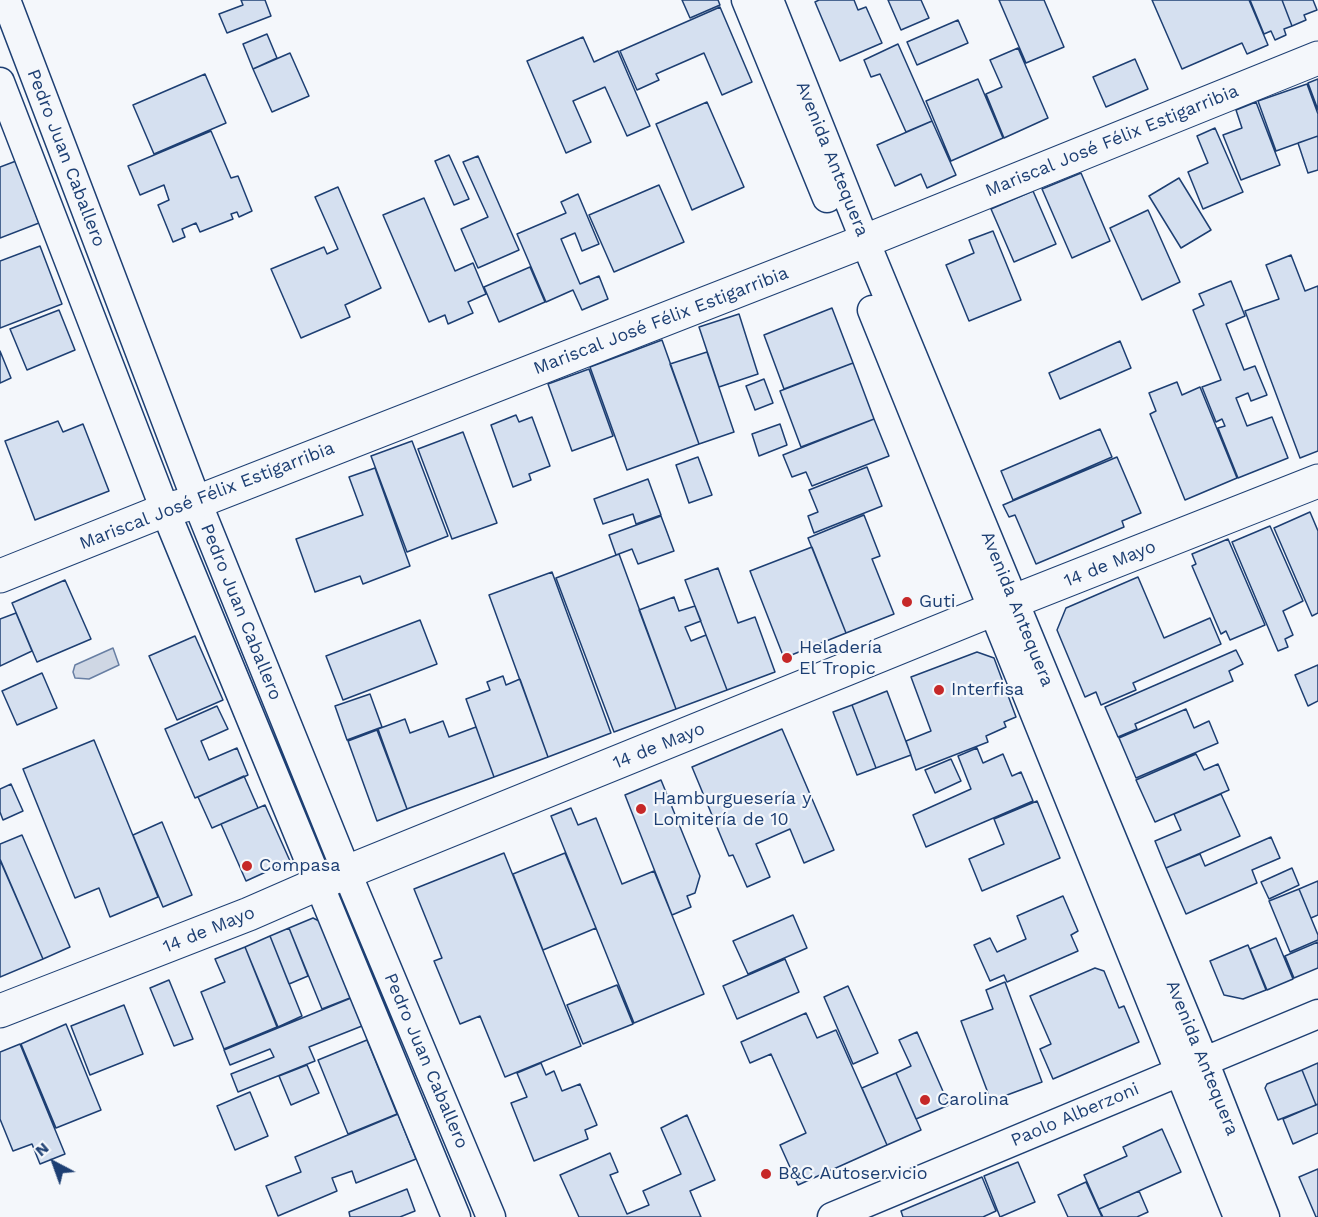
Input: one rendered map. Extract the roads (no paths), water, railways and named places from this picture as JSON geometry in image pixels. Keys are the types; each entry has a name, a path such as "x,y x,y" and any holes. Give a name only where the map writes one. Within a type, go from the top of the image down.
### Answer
{"main road":[{"name":"Mariscal José Félix Estigarribia","path":"0,576 165,510 197,502 856,244 1318,58"},
{"name":"14 de Mayo","path":"0,1011 249,914 1004,606 1318,481"}],"street":[{"name":"Avenida Antequera","path":"746,0 856,244 1192,1065 1265,1217"},
{"name":"Avenida Antequera","path":"769,0 856,244"},
{"name":"Pedro Juan Caballero","path":"7,2 197,502 456,1217"},
{"name":"Pedro Juan Caballero","path":"0,82 165,510 491,1217"},
{"name":"Paolo Alberzoni","path":"832,1217 1318,1014"},
{"name":"Avenida Antequera","path":"1192,1065 1238,1217"}],"place":[{"name":"Guti","path":"907,602"},
{"name":"Heladería El Tropic","path":"787,658"},
{"name":"Interfisa","path":"939,690"},
{"name":"Hamburguesería y Lomitería de 10","path":"641,809"},
{"name":"Compasa","path":"247,866"},
{"name":"Carolina","path":"925,1100"},
{"name":"B&C Autoservicio","path":"766,1174"}]}
